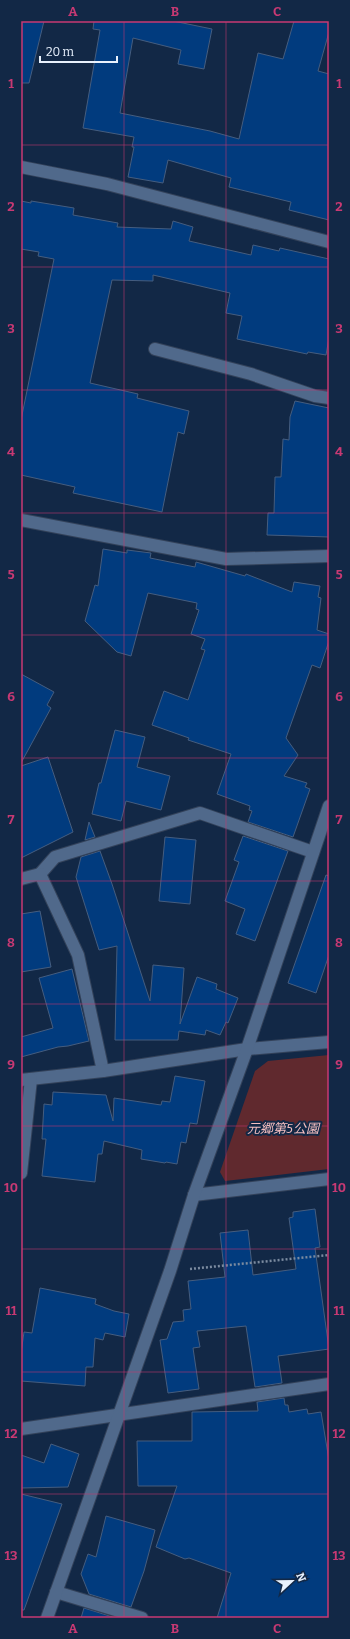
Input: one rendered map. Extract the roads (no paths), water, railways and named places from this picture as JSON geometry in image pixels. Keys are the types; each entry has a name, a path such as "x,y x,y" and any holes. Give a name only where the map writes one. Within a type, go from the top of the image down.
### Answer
{"street":[{"path":"21,167 107,184 329,242"},
{"path":"155,349 251,374 315,396 329,398"},
{"path":"21,520 226,559 329,556"},
{"path":"47,1618 170,1271 194,1195 247,1049 329,806"},
{"path":"21,879 40,874 54,857 200,813 313,852"},
{"path":"40,874 78,955 103,1071"},
{"path":"21,1173 26,1079 103,1071 247,1049 329,1042"},
{"path":"194,1195 329,1179"},
{"path":"21,1429 329,1384"},
{"path":"56,1592 142,1618"}],"park label":[{"name":"元郷第5公園","path":"283,1128"}]}
